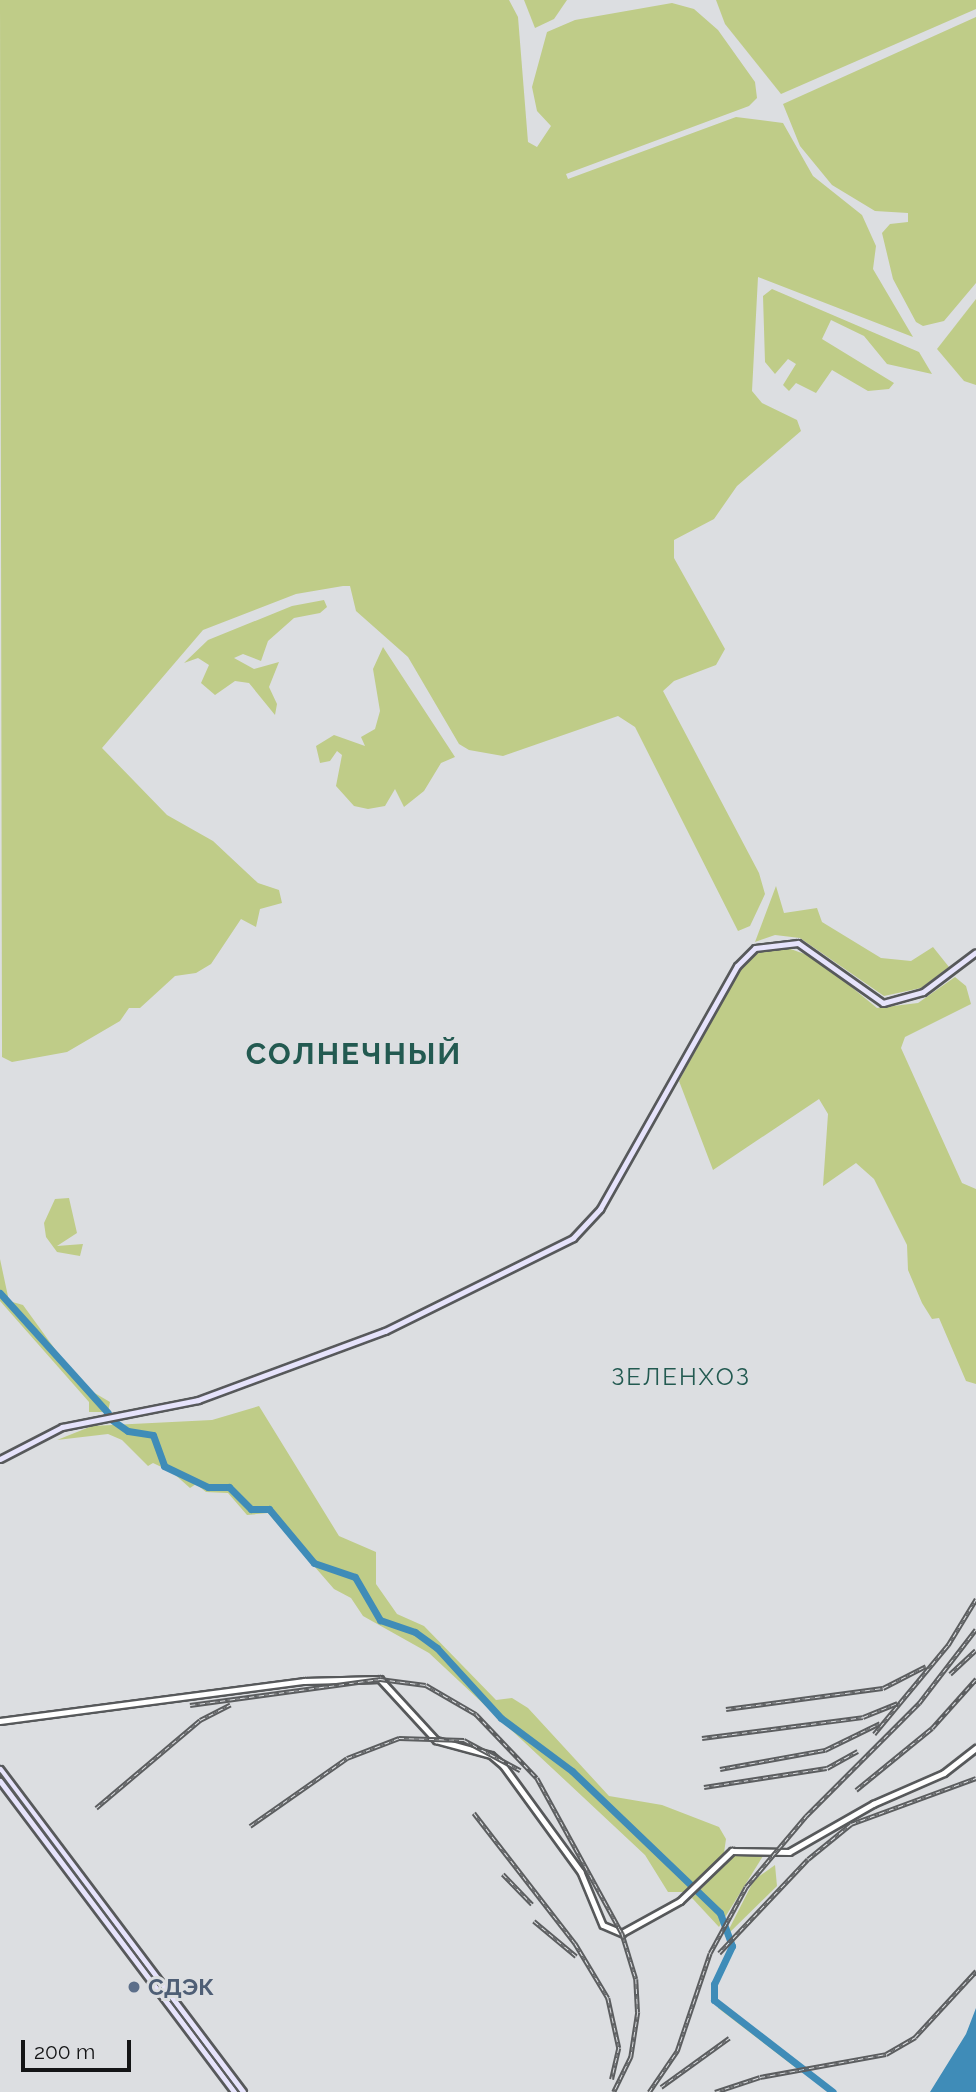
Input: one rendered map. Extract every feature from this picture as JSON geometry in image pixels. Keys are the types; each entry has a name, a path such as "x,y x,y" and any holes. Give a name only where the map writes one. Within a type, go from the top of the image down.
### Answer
{"main road":[{"path":"0,1460 62,1427 198,1400 385,1331 573,1238 600,1209 737,966 755,948 798,943 883,1003 923,992 976,952"},
{"path":"0,1769 243,2092"},
{"path":"0,1781 234,2092"}],"street":[{"path":"0,1721 304,1681 380,1679 436,1740 491,1755 503,1765 581,1872 593,1910 611,1932 634,1929 688,1894 732,1851 789,1852 873,1804 944,1773 976,1748"}],"green space":[{"path":"0,0 509,0 518,17 528,142 537,147 551,126 537,111 532,87 547,32 575,20 672,3 694,9 718,30 755,82 757,98 749,106 566,174 568,179 736,117 783,123 813,176 862,215 876,246 873,269 913,337 758,277 752,391 762,403 797,420 801,431 737,486 714,519 674,540 674,558 725,649 716,665 674,681 663,691 759,873 765,894 750,926 738,931 635,727 618,716 503,756 469,750 459,744 408,657 356,611 350,586 296,594 203,630 102,748 167,815 213,841 258,883 279,890 282,903 260,909 256,927 241,919 211,964 196,973 175,976 140,1008 129,1008 120,1021 67,1052 12,1062 2,1057"},
{"path":"524,0 567,0 554,19 535,28"},
{"path":"716,0 976,0 976,9 781,94 725,24"},
{"path":"976,17 976,283 944,321 923,326 916,322 893,279 882,233 890,224 908,222 908,213 875,211 832,185 800,146 783,104"},
{"path":"772,289 919,352 932,374 887,364 864,336 831,320 822,339 894,383 889,389 868,391 832,370 816,393 796,383 789,391 783,385 796,364 788,359 775,374 765,362 763,296"},
{"path":"976,299 976,385 964,381 937,349"},
{"path":"324,600 327,607 320,613 294,618 268,641 261,661 243,654 234,658 254,669 279,662 269,687 277,704 275,715 249,683 235,681 215,695 201,683 209,665 198,658 184,663 208,640 292,606"},
{"path":"383,647 455,757 441,763 424,791 404,807 395,789 385,806 368,809 354,806 336,786 342,755 337,751 330,761 320,763 316,746 334,735 365,746 361,737 375,729 380,711 373,669"},
{"path":"776,886 784,913 817,908 822,922 881,958 911,961 933,947 949,967 921,988 884,996 800,938 775,935 755,942"},
{"path":"782,946 816,958 877,1008 918,1003 955,977 966,986 971,1004 905,1037 901,1048 962,1183 976,1189 976,1384 966,1381 939,1318 932,1319 922,1303 908,1270 907,1245 874,1179 856,1163 823,1186 828,1114 819,1099 713,1170 679,1081 740,969 756,952"},
{"path":"69,1198 77,1233 57,1246 83,1244 80,1256 57,1252 46,1237 44,1223 55,1199"},
{"path":"0,1259 9,1301 23,1305 81,1385 110,1402 108,1412 89,1412 89,1402 0,1301"},
{"path":"259,1406 339,1536 376,1552 376,1584 397,1614 424,1626 496,1700 512,1698 528,1708 609,1796 662,1805 719,1827 726,1839 724,1853 686,1892 668,1892 645,1855 429,1653 363,1616 351,1598 334,1589 268,1513 247,1515 228,1493 206,1492 196,1484 190,1488 172,1472 153,1463 148,1466 122,1440 108,1434 57,1440 92,1426 212,1420"},
{"path":"734,1856 763,1856 719,1927 692,1898"},
{"path":"775,1865 777,1886 725,1937 754,1880"},
{"path":"720,2002 808,2070 800,2071 718,2008"}],"water":[{"path":"976,2008 976,2092 930,2092 966,2034"}],"waterway":[{"path":"0,1293 108,1413"},
{"path":"112,1420 128,1431 153,1435 164,1466 208,1487 229,1487 251,1509 269,1509 314,1563 355,1577 380,1620 415,1632 437,1648 501,1718 572,1771 720,1913 732,1946 714,1984 714,2000 833,2092"}],"tram line":[{"path":"0,1773 239,2092"}],"railway":[{"path":"874,1734 948,1645 976,1599"},
{"path":"649,2092 677,2051 710,1953 746,1887 806,1816 919,1703 976,1629"},
{"path":"950,1674 976,1650"},
{"path":"726,1709 883,1688 926,1666"},
{"path":"190,1705 380,1679 426,1685 476,1714 537,1778 622,1933 636,1979 638,2012 631,2057 614,2092"},
{"path":"856,1790 932,1728 976,1679"},
{"path":"702,1738 863,1717 897,1703"},
{"path":"96,1808 200,1720 230,1705"},
{"path":"720,1769 825,1750 880,1723"},
{"path":"250,1826 347,1758 399,1738 464,1740 520,1770"},
{"path":"704,1787 827,1768 858,1751"},
{"path":"719,1953 808,1859 851,1824 976,1778"},
{"path":"474,1813 575,1943 608,1998 619,2048 612,2079"},
{"path":"503,1874 532,1904"},
{"path":"534,1921 576,1956"},
{"path":"715,2092 760,2077 886,2054 915,2037 976,1971"},
{"path":"661,2087 729,2038"}],"place":[{"name":"СДЭК","path":"134,1987"}],"district":[{"name":"СОЛНЕЧНЫЙ","path":"354,1054"},
{"name":"ЗЕЛЕНХОЗ","path":"681,1377"}]}
